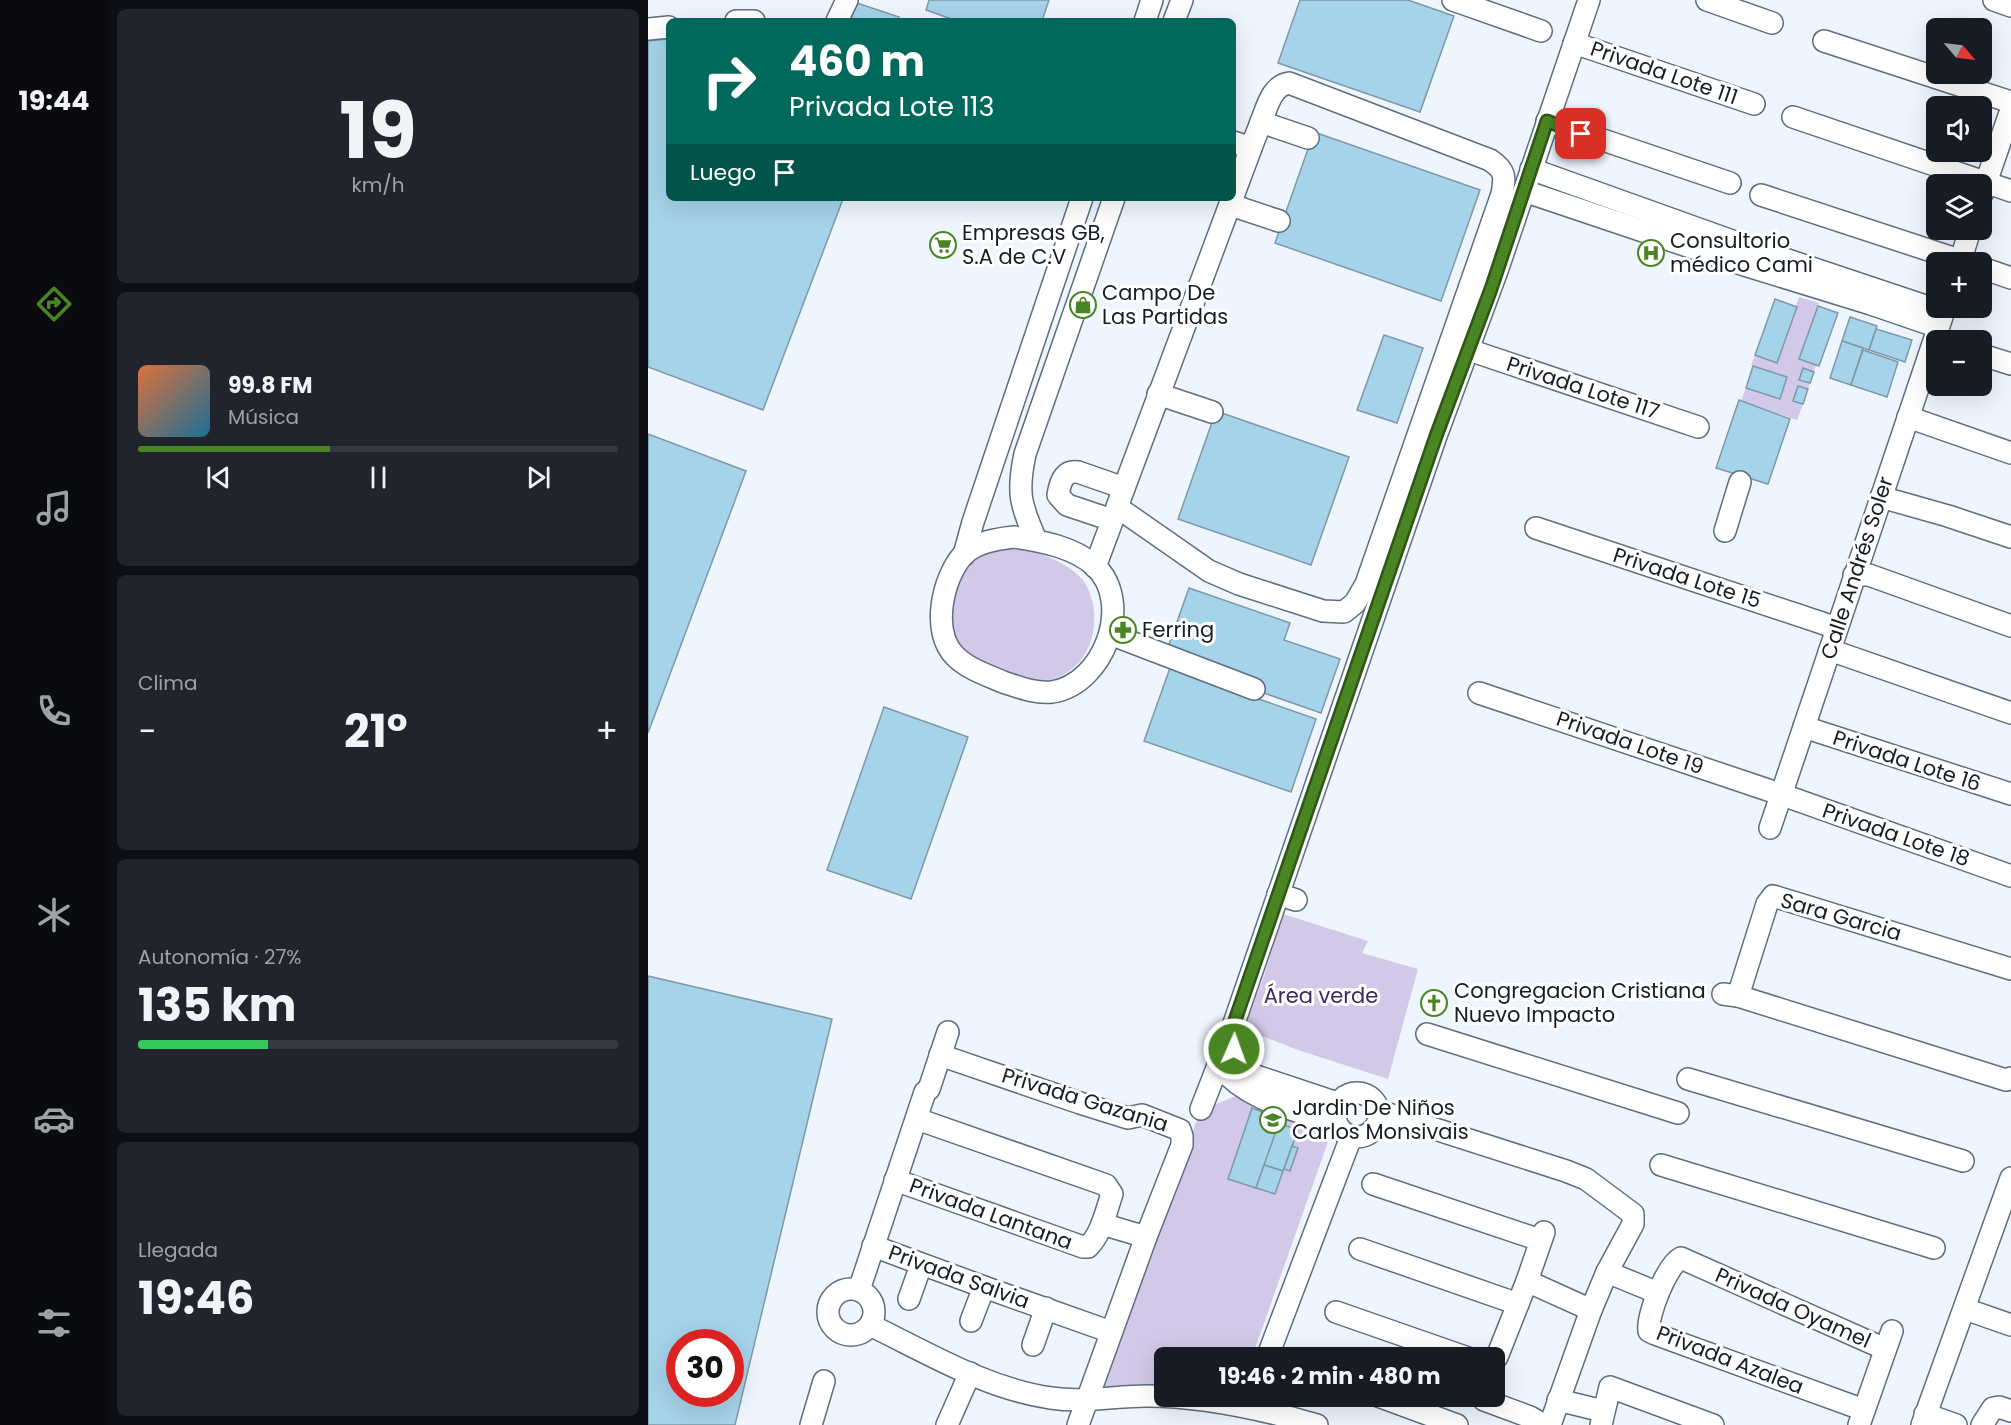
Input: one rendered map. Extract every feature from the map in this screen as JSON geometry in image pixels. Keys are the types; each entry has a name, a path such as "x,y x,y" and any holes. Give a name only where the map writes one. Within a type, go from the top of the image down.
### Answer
{"street":[{"path":"838,18 847,0"},
{"path":"1146,18 1152,0"},
{"path":"1175,18 1182,0"},
{"path":"1453,0 1541,31"},
{"path":"1201,1109 1287,897 1436,436 1469,350 1505,271 1524,191 1589,0"},
{"path":"1707,0 1772,23"},
{"path":"1994,0 2011,6"},
{"path":"648,29 666,27"},
{"path":"1824,41 2011,102"},
{"name":"Privada Lote 111","path":"1574,43 1754,104"},
{"path":"1118,505 1209,572 1323,611 1344,612 1355,603 1366,584 1502,194 1505,177 1499,166 1490,160 1289,84 1281,85 1274,91 1261,122 1242,145 1236,178"},
{"path":"1988,174 2011,110"},
{"path":"1793,117 1946,174"},
{"path":"1547,121 1730,183"},
{"path":"1261,122 1308,138"},
{"path":"1531,169 1743,255 1939,325"},
{"path":"1992,189 2011,191"},
{"path":"1524,191 1743,255 1776,275 1939,325"},
{"path":"1761,195 1932,252"},
{"path":"964,555 983,543 1014,537 1036,540 1082,557 1095,567 1108,584 1113,601 1110,634 1091,670 1073,685 1052,692 1034,692 978,671 956,657 945,642 940,624 942,603 954,570 964,555 973,522 1081,201"},
{"path":"1036,540 1021,499 1020,480 1025,454 1113,201"},
{"path":"1095,567 1232,201"},
{"path":"1231,205 1279,221"},
{"path":"1057,270 1084,280"},
{"path":"1992,271 2011,278"},
{"name":"Calle Andrés Soler","path":"1770,828 1939,325"},
{"name":"Privada Lote 117","path":"1469,350 1698,427"},
{"path":"1992,358 2011,364"},
{"path":"1158,394 1212,412"},
{"path":"1908,417 2011,453"},
{"path":"1725,531 1740,482"},
{"path":"1881,496 2011,537"},
{"name":"Privada Lote 15","path":"1536,528 1837,628"},
{"path":"1854,575 1869,575 2011,626"},
{"path":"1110,634 1254,689"},
{"path":"1830,650 2011,712"},
{"name":"Privada Lote 19","path":"1479,693 1780,794"},
{"name":"Privada Lote 16","path":"1804,728 2011,795"},
{"name":"Privada Lote 18","path":"1780,794 2011,876"},
{"name":"Sara Garcia","path":"2008,1079 1731,995 1767,904 1773,896 2011,969"},
{"path":"940,1055 948,1032"},
{"path":"1231,1032 1239,1062 1250,1074 1336,1113 1345,1134 1351,1137 1366,1135 1372,1131 1379,1118 1379,1111 1372,1099 1360,1093 1346,1096 1336,1113"},
{"path":"1427,1034 1678,1113"},
{"name":"Privada Lantana","path":"917,1119 1106,1185 1112,1194 1095,1238 1088,1247 1083,1247 895,1180 940,1055"},
{"name":"Privada Gazania","path":"940,1055 1080,1103 1128,1118 1142,1115 1180,1130 1182,1145 1146,1237"},
{"path":"1218,1065 1236,1084 1251,1094 1336,1113"},
{"path":"1688,1079 1964,1161"},
{"path":"1379,1111 1566,1170 1586,1179 1633,1214 1633,1224 1607,1272 1591,1310 1550,1425"},
{"path":"1271,1347 1351,1137"},
{"path":"1661,1166 1934,1248"},
{"path":"1956,1425 1924,1420 1965,1309 2005,1215 2011,1178"},
{"name":"Privada Salvia","path":"895,1180 873,1246 1111,1332"},
{"path":"1373,1184 1542,1236 1501,1347"},
{"name":"Privada Lantana","path":"1102,1224 1146,1237"},
{"path":"1078,1425 1146,1237"},
{"path":"859,1290 873,1246"},
{"path":"1360,1249 1518,1304"},
{"name":"Privada Oyamel","path":"1658,1293 1675,1262 1678,1259 1685,1259 1889,1340 1862,1418"},
{"path":"909,1299 921,1264"},
{"name":"Privada Azalea","path":"1607,1272 1658,1293 1648,1318 1649,1331 1654,1334 1862,1418"},
{"path":"1527,1281 1591,1310"},
{"path":"971,1321 984,1287"},
{"path":"850,1288 865,1293 873,1304 874,1319 870,1325 857,1334 842,1333 836,1329 828,1315 831,1300 836,1294 850,1288"},
{"path":"1033,1346 1046,1308"},
{"path":"1965,1309 2011,1325"},
{"path":"1336,1312 1436,1347"},
{"path":"870,1325 970,1373 1050,1398 1086,1401 1154,1396"},
{"path":"947,1425 970,1373"},
{"path":"811,1425 824,1381"},
{"path":"1558,1400 1602,1418 1610,1387 1713,1425"},
{"path":"1982,1425 1996,1406 2011,1411"},
{"path":"1265,1407 1317,1425"},
{"path":"1408,1407 1457,1425"},
{"path":"1503,1407 1544,1425"}],"green space":[{"path":"1799,297 1819,303 1799,359 1816,365 1814,372 1803,368 1799,379 1810,383 1808,389 1798,387 1793,401 1803,404 1797,420 1741,401 1746,388 1780,399 1787,377 1751,365 1755,355 1777,363"},
{"path":"1007,546 1037,553 1057,561 1082,579 1089,591 1093,604 1093,635 1080,661 1058,678 1043,682 1021,681 955,649 944,611 972,555"},
{"name":"Área verde","path":"1283,914 1368,941 1362,953 1418,969 1388,1079 1298,1050 1244,1029 1264,976"},
{"path":"1238,1095 1320,1127 1329,1139 1256,1347 1154,1347 1154,1392 1100,1390 1200,1111"}],"building":[{"path":"929,0 1049,0 1043,18 949,18 926,10"},
{"path":"1300,0 1408,0 1454,16 1420,112 1278,63"},
{"path":"857,3 899,17 899,18 851,18"},
{"path":"666,39 666,201 842,201 763,410 648,367 648,41"},
{"path":"1314,132 1480,190 1441,301 1275,243"},
{"path":"1775,299 1797,307 1777,363 1755,355"},
{"path":"1818,306 1838,313 1819,366 1799,359"},
{"path":"1850,317 1877,326 1869,350 1842,341"},
{"path":"1876,329 1912,340 1905,362 1869,350"},
{"path":"1384,335 1423,348 1397,423 1357,410"},
{"path":"1842,341 1863,348 1851,385 1830,378"},
{"path":"1863,350 1898,362 1887,397 1851,385"},
{"path":"1753,366 1787,377 1780,399 1746,388"},
{"path":"1803,368 1814,372 1810,383 1799,380"},
{"path":"1798,386 1808,389 1803,404 1793,401"},
{"path":"1739,400 1790,419 1768,484 1716,468"},
{"path":"1216,411 1349,457 1311,565 1178,519"},
{"path":"648,434 746,471 648,733"},
{"path":"1189,588 1290,623 1284,640 1340,659 1321,713 1261,692 1263,684 1167,650"},
{"path":"1170,668 1316,719 1291,792 1144,741"},
{"path":"884,707 968,737 911,899 827,870"},
{"path":"648,976 832,1019 744,1387 744,1329 666,1329 666,1407 739,1407 735,1425 648,1425"},
{"path":"1252,1108 1281,1119 1256,1188 1228,1179"},
{"path":"1279,1123 1298,1130 1283,1171 1264,1165"},
{"path":"1292,1146 1298,1148 1290,1171 1284,1169"},
{"path":"1264,1165 1283,1171 1275,1194 1256,1188"}],"place":[{"name":"Empresas GB, S.A de C.V","path":"943,245"},
{"name":"Consultorio médico Cami","path":"1651,253"},
{"name":"Campo De Las Partidas","path":"1083,305"},
{"name":"Ferring","path":"1123,630"},
{"name":"Congregacion Cristiana Nuevo Impacto","path":"1434,1003"},
{"name":"Jardin De Niños Carlos Monsivais","path":"1273,1120"}],"route":[{"path":"1234,1049 1231,1032 1436,436 1491,289 1547,121 1581,134"}]}
